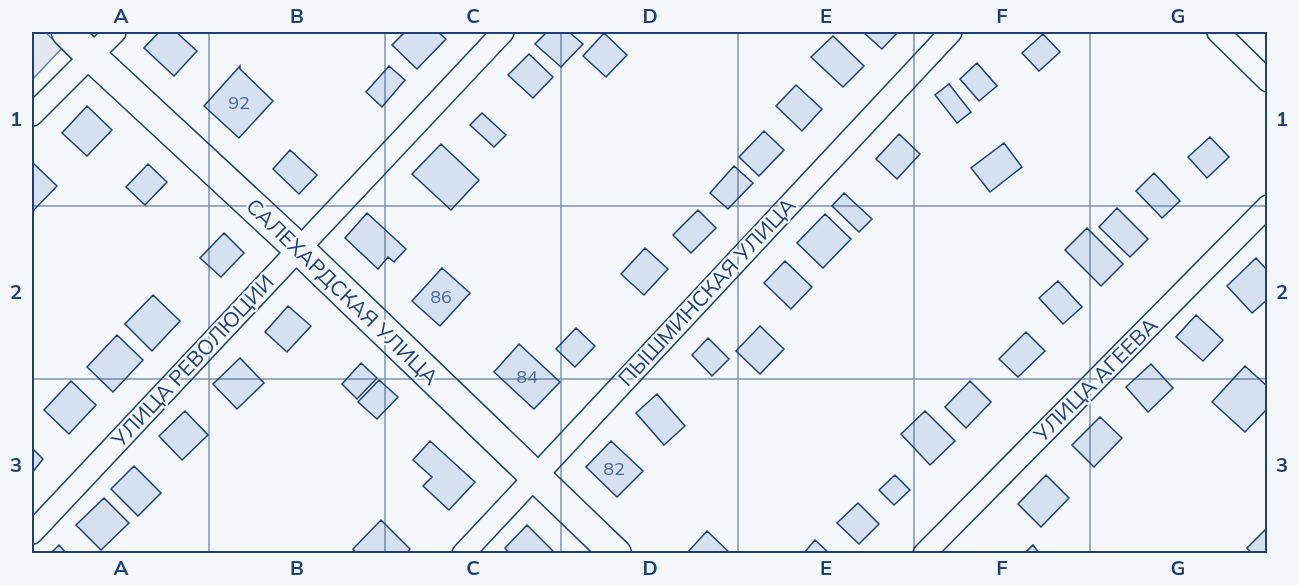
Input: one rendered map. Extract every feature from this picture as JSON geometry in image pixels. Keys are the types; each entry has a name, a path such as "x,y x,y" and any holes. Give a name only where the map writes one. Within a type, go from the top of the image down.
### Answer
{"street":[{"name":"САЛЕХАРДСКАЯ УЛИЦА","path":"67,32 299,249 616,554"},
{"path":"32,115 115,32"},
{"name":"УЛИЦА РЕВОЛЮЦИИ","path":"32,533 503,32"},
{"name":"ПЫШМИНСКАЯ УЛИЦА","path":"463,554 951,32"},
{"path":"1218,32 1268,81"},
{"name":"УЛИЦА АГЕЕВА","path":"924,554 1268,206"}],"shaded area":[{"path":"32,32 45,32 62,48 32,80"}],"building":[{"path":"159,32 176,32 197,51 174,76 144,48"},
{"path":"405,32 438,32 446,39 417,69 392,45"},
{"path":"547,32 569,32 583,44 561,67 535,44"},
{"path":"863,32 898,32 882,49"},
{"path":"604,33 627,55 606,77 583,56"},
{"path":"1043,34 1060,52 1039,71 1022,53"},
{"path":"833,36 864,66 843,87 811,57"},
{"path":"529,54 553,77 533,98 508,75"},
{"path":"977,63 997,86 979,101 960,79"},
{"path":"240,66 240,69 273,101 239,138 204,106"},
{"path":"389,66 405,80 382,107 366,92"},
{"path":"949,84 971,112 957,123 935,95"},
{"path":"796,85 822,109 802,131 776,106"},
{"path":"87,106 112,130 87,156 62,133"},
{"path":"482,113 506,135 494,147 470,125"},
{"path":"764,131 784,150 759,176 739,157"},
{"path":"899,134 920,154 897,179 876,159"},
{"path":"1210,137 1229,157 1207,178 1188,157"},
{"path":"1004,143 1022,167 990,192 971,168"},
{"path":"441,144 479,180 451,210 412,174"},
{"path":"290,150 317,175 299,194 273,169"},
{"path":"32,162 57,186 32,212"},
{"path":"148,164 167,182 145,205 126,187"},
{"path":"734,166 753,183 728,209 710,193"},
{"path":"1154,173 1180,201 1162,218 1136,191"},
{"path":"844,193 872,219 859,232 832,206"},
{"path":"1117,208 1148,239 1130,257 1099,227"},
{"path":"698,210 716,228 691,253 673,235"},
{"path":"367,213 406,249 394,262 388,257 378,269 345,238"},
{"path":"825,214 851,239 823,268 797,243"},
{"path":"1087,228 1123,264 1101,286 1065,250"},
{"path":"224,233 244,253 221,277 200,258"},
{"path":"645,248 668,269 644,295 621,274"},
{"path":"1256,258 1268,271 1268,299 1252,313 1227,286"},
{"path":"785,261 812,287 791,309 764,283"},
{"path":"442,268 470,293 440,326 412,301"},
{"path":"1058,281 1082,307 1063,324 1039,298"},
{"path":"153,295 180,321 152,351 125,324"},
{"path":"288,306 311,326 287,352 265,332"},
{"path":"1196,315 1223,340 1203,361 1176,337"},
{"path":"760,326 784,349 760,374 736,351"},
{"path":"576,328 595,346 575,367 556,349"},
{"path":"1026,332 1045,351 1018,377 999,359"},
{"path":"117,335 143,360 113,392 87,367"},
{"path":"708,338 729,359 712,376 692,355"},
{"path":"519,344 560,382 534,409 494,372"},
{"path":"240,358 264,383 237,409 213,384"},
{"path":"361,363 377,378 357,399 342,384"},
{"path":"1151,364 1173,388 1148,412 1126,387"},
{"path":"1245,366 1268,387 1268,408 1245,432 1212,402"},
{"path":"379,380 398,397 377,419 358,402"},
{"path":"71,381 96,405 69,434 44,410"},
{"path":"970,381 991,402 966,428 945,407"},
{"path":"657,394 685,426 664,445 636,413"},
{"path":"185,411 208,435 182,460 159,436"},
{"path":"925,411 955,441 930,465 901,434"},
{"path":"1100,417 1122,438 1094,467 1072,445"},
{"path":"430,441 475,482 449,510 423,486 432,477 413,460"},
{"path":"611,441 643,471 617,497 586,467"},
{"path":"32,448 43,459 32,473"},
{"path":"134,466 161,493 138,516 111,489"},
{"path":"895,475 910,490 894,505 879,490"},
{"path":"1046,475 1069,498 1041,527 1018,504"},
{"path":"104,498 129,523 101,550 76,525"},
{"path":"858,503 879,524 859,544 837,523"},
{"path":"381,520 410,549 406,554 357,554 353,549"},
{"path":"527,525 553,551 551,554 510,554 505,548"},
{"path":"1268,527 1268,554 1252,554 1247,548"},
{"path":"707,531 730,553 730,554 686,554"},
{"path":"815,540 830,554 803,554"},
{"path":"59,545 67,554 50,554"},
{"path":"1033,545 1040,554 1024,554"}]}
